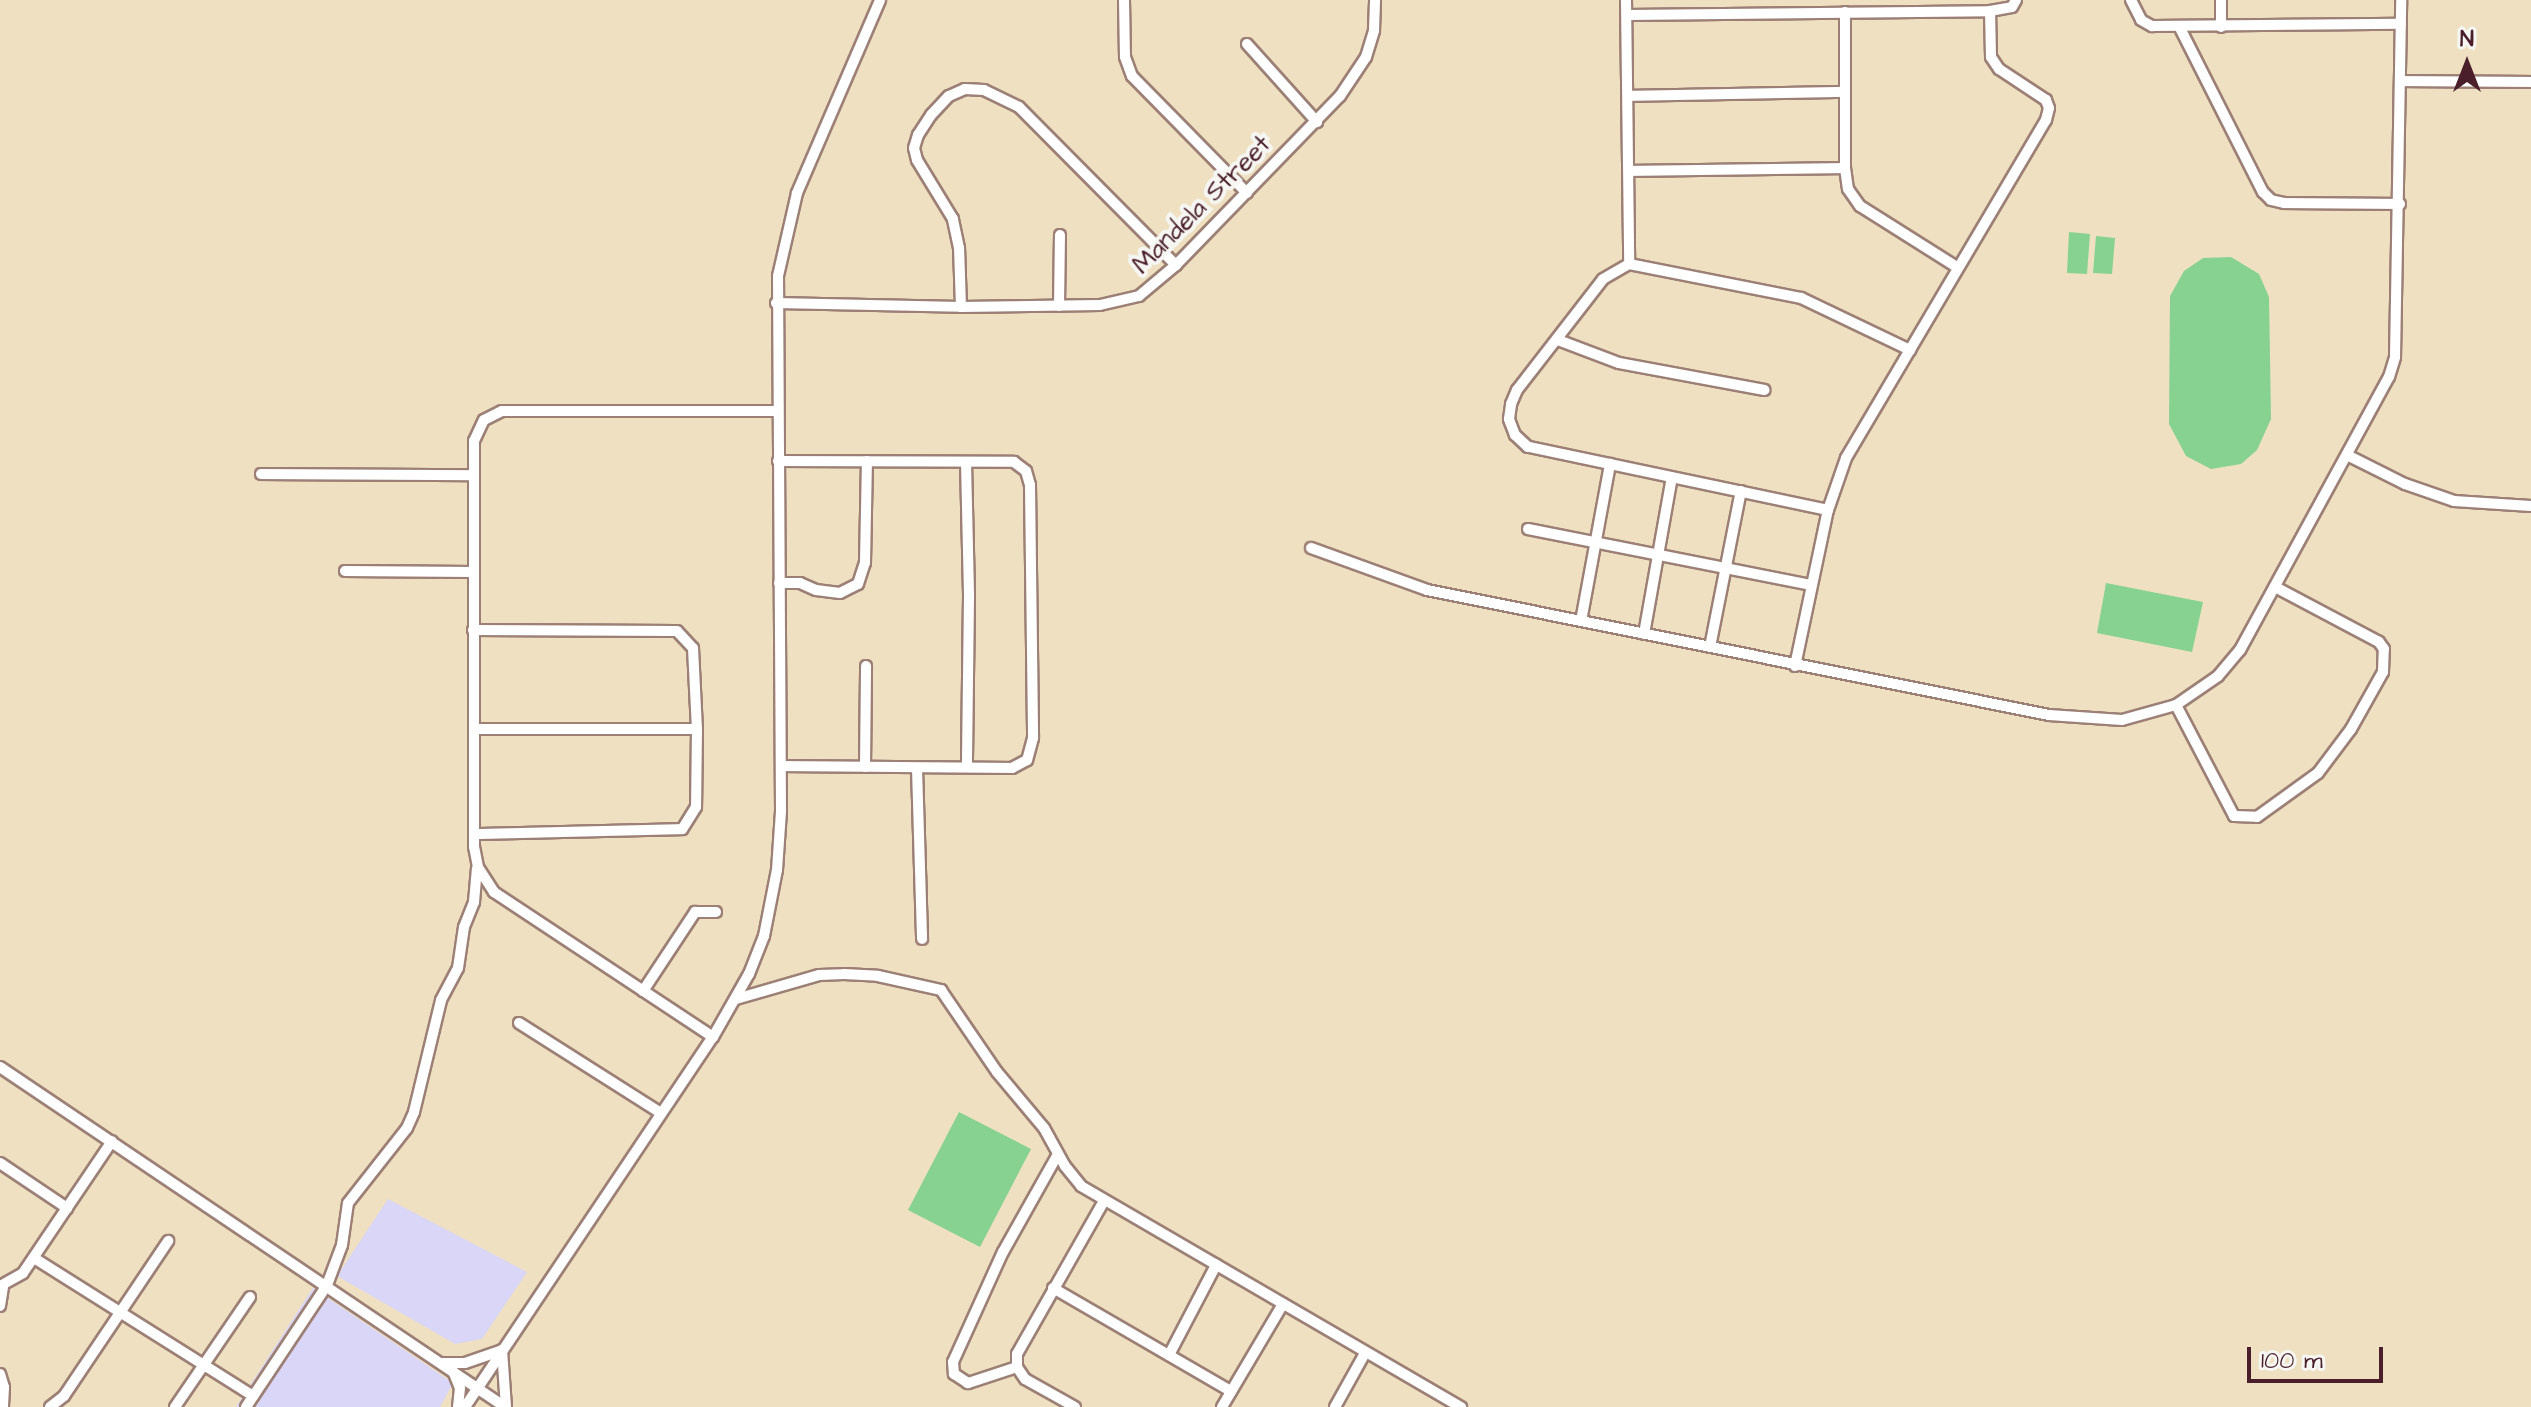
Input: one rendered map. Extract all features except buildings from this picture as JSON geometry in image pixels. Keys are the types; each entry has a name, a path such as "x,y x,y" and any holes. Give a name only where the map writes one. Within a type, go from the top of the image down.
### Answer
{"street":[{"path":"465,1407 713,1037 757,957 770,912 780,840 782,766 776,303 784,240 797,193 880,0"},
{"path":"1124,0 1125,57 1132,76 1247,193"},
{"name":"Mandela Street","path":"776,303 1059,306 1127,301 1149,291 1317,122 1353,80 1366,57 1374,30 1375,0"},
{"path":"1626,0 1629,264"},
{"path":"1710,0 1710,14"},
{"path":"1797,0 1797,12"},
{"path":"1627,15 1845,12 1881,6 1990,11 2012,7 2016,0"},
{"path":"2131,0 2146,25 2180,28 2401,24"},
{"path":"2221,0 2221,27"},
{"path":"1311,548 1427,590 1795,666 2076,719 2122,720 2176,705 2218,676 2240,650 2347,455 2395,357 2400,204 2401,0"},
{"path":"1795,666 1828,510 1846,458 2046,120 2049,108 2046,100 1999,69 1991,57 1990,11"},
{"path":"1845,12 1845,168 1848,189 1860,206 1957,267"},
{"path":"2180,28 2263,192 2271,200 2284,203 2400,204"},
{"path":"1247,44 1317,122"},
{"path":"2400,81 2531,82"},
{"path":"961,307 959,248 953,219 917,160 914,148 931,115 949,96 965,89 984,90 1019,107 1176,265"},
{"path":"1628,96 1845,92"},
{"path":"1629,171 1845,168"},
{"path":"1059,306 1060,235"},
{"path":"1828,510 1528,447 1515,435 1509,419 1517,390 1603,279 1629,264 1801,298 1910,350"},
{"path":"1558,340 1619,363 1765,390"},
{"path":"246,1407 327,1285 342,1245 348,1203 407,1128 414,1112 441,1000 458,968 464,927 474,902 478,867 474,834 474,441 480,427 489,416 502,411 777,411"},
{"path":"2347,455 2405,484 2454,501 2531,506"},
{"path":"778,461 1017,463 1030,480 1033,738 1028,757 1018,766 782,766"},
{"path":"779,583 800,583 840,593 858,584 865,563 867,461"},
{"path":"966,462 969,586 967,767"},
{"path":"1581,621 1610,464"},
{"path":"261,474 474,475"},
{"path":"1644,634 1672,477"},
{"path":"1710,647 1741,491"},
{"path":"1528,529 1657,557 1811,585"},
{"path":"345,571 473,572"},
{"path":"2176,705 2234,816 2257,817 2318,773 2351,729 2376,683 2385,663 2384,649 2379,642 2275,587"},
{"path":"473,630 677,631 693,648 697,729 696,807 682,829 474,834"},
{"path":"865,767 866,666"},
{"path":"474,729 697,729"},
{"path":"917,768 922,939"},
{"path":"478,867 494,892 713,1037"},
{"path":"643,991 692,915 698,910 716,912"},
{"path":"736,999 819,975 867,975 938,988 997,1072 1044,1128 1081,1186 1365,1353 1441,1402 1461,1407"},
{"path":"519,1023 661,1113"},
{"path":"0,1067 506,1407"},
{"path":"0,1306 2,1286 23,1273 112,1141"},
{"path":"1017,1367 968,1383 958,1378 952,1369 959,1345 1003,1252 1058,1154"},
{"path":"0,1163 67,1208"},
{"path":"1075,1407 1025,1379 1017,1367 1017,1354 1023,1337 1104,1201"},
{"path":"50,1407 64,1396 168,1241"},
{"path":"34,1258 253,1396"},
{"path":"1169,1355 1216,1265"},
{"path":"1053,1288 1231,1391"},
{"path":"175,1407 250,1297"},
{"path":"1222,1407 1283,1304"},
{"path":"441,1363 465,1363 502,1350"},
{"path":"502,1350 506,1407"},
{"path":"1335,1407 1365,1353"},
{"path":"453,1371 460,1388 458,1407"},
{"path":"0,1374 4,1387 2,1404"}],"shaded area":[{"path":"388,1199 527,1272 482,1339 455,1344 337,1276"},
{"path":"313,1288 453,1383 440,1407 236,1407"}],"green space":[{"path":"2069,232 2090,234 2087,274 2067,273"},
{"path":"2096,236 2115,238 2112,274 2093,273"},
{"path":"2231,257 2259,274 2269,297 2271,419 2257,450 2241,464 2211,469 2186,456 2169,424 2170,296 2184,271 2203,258"},
{"path":"2106,583 2203,602 2192,652 2097,633"},
{"path":"959,1112 1031,1149 980,1247 908,1210"}]}
